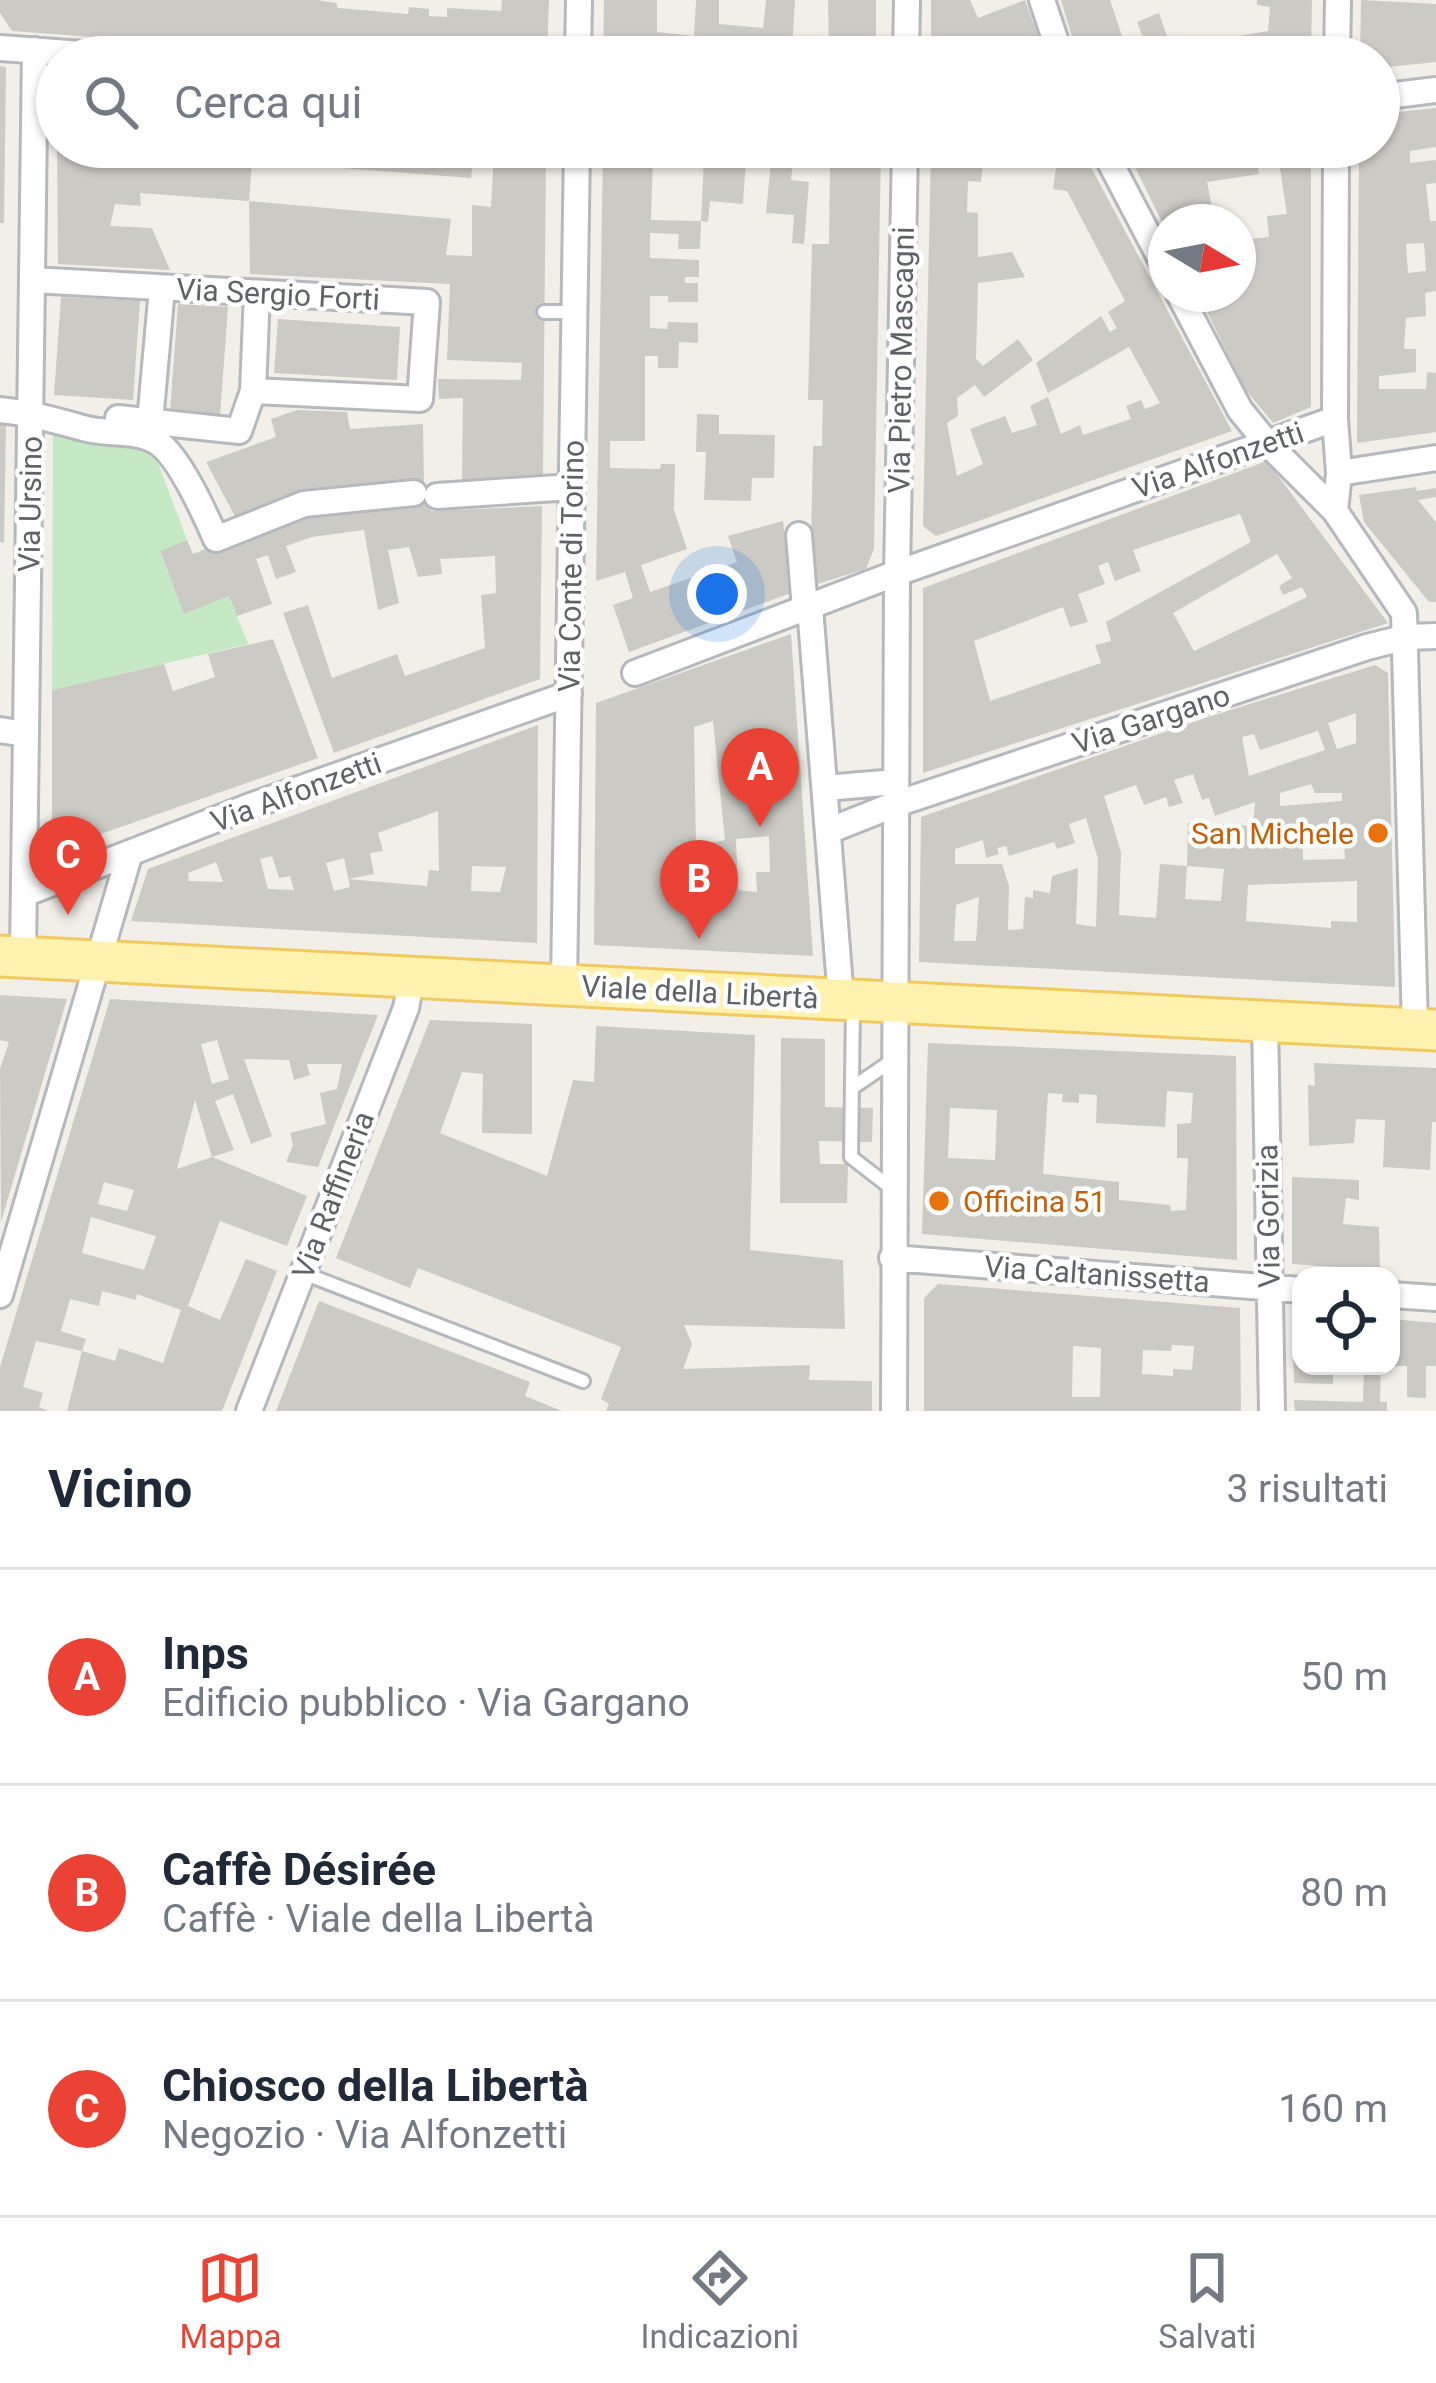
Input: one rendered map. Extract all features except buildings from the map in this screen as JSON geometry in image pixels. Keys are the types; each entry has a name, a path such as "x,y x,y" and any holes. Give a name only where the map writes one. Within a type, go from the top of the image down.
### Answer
{"main road":[{"name":"Viale della Libertà","path":"12,956 1417,1029"}],"street":[{"path":"578,36 579,0"},
{"path":"906,36 907,0"},
{"path":"1042,0 1054,36"},
{"path":"1337,36 1338,0"},
{"path":"0,48 35,50"},
{"name":"Via Ursino","path":"12,956 24,894 26,734 43,415 32,280 35,50"},
{"path":"1400,94 1436,90"},
{"name":"Via Conte di Torino","path":"564,985 577,168"},
{"name":"Via Pietro Mascagni","path":"894,1002 905,168"},
{"path":"1113,168 1148,235"},
{"path":"1335,511 1339,472 1336,168"},
{"name":"Via Sergio Forti","path":"32,280 427,302 438,312 420,399 253,391"},
{"path":"150,422 162,288"},
{"path":"0,410 238,431 253,391 257,293"},
{"path":"1188,312 1240,410 1335,511 1406,625 1417,1029"},
{"path":"43,415 85,429 158,442 216,538 304,503 572,487"},
{"name":"Via Alfonzetti","path":"802,610 1335,419"},
{"path":"1339,472 1436,458"},
{"path":"799,536 802,610 847,999"},
{"path":"635,673 802,610"},
{"name":"Via Gargano","path":"896,793 922,795 1381,643 1406,625 1436,636"},
{"name":"Via Alfonzetti","path":"24,894 253,805 569,694"},
{"path":"0,730 26,734"},
{"path":"825,788 896,793"},
{"path":"828,831 896,793"},
{"path":"0,1295 129,856"},
{"name":"Via Raffineria","path":"249,1411 406,1008 412,977"},
{"path":"894,1002 894,1411"},
{"name":"Via Gorizia","path":"1265,1021 1272,1411"},
{"name":"Via Caltanissetta","path":"892,1258 1292,1289"},
{"path":"1400,1296 1436,1298"}],"lane":[{"path":"544,312 574,312"},
{"path":"847,999 851,1157 892,1189"},
{"path":"852,1088 894,1059"},
{"path":"302,1273 583,1381"}],"green space":[{"path":"53,434 131,443 154,452 187,540 160,552 184,613 229,596 248,644 52,690"}],"place":[{"name":"Inps","path":"760,827"},
{"name":"San Michele","path":"1378,833"},
{"name":"Chiosco della Libertà","path":"68,915"},
{"name":"Caffè Désirée","path":"699,939"},
{"name":"Officina 51","path":"939,1201"}]}
